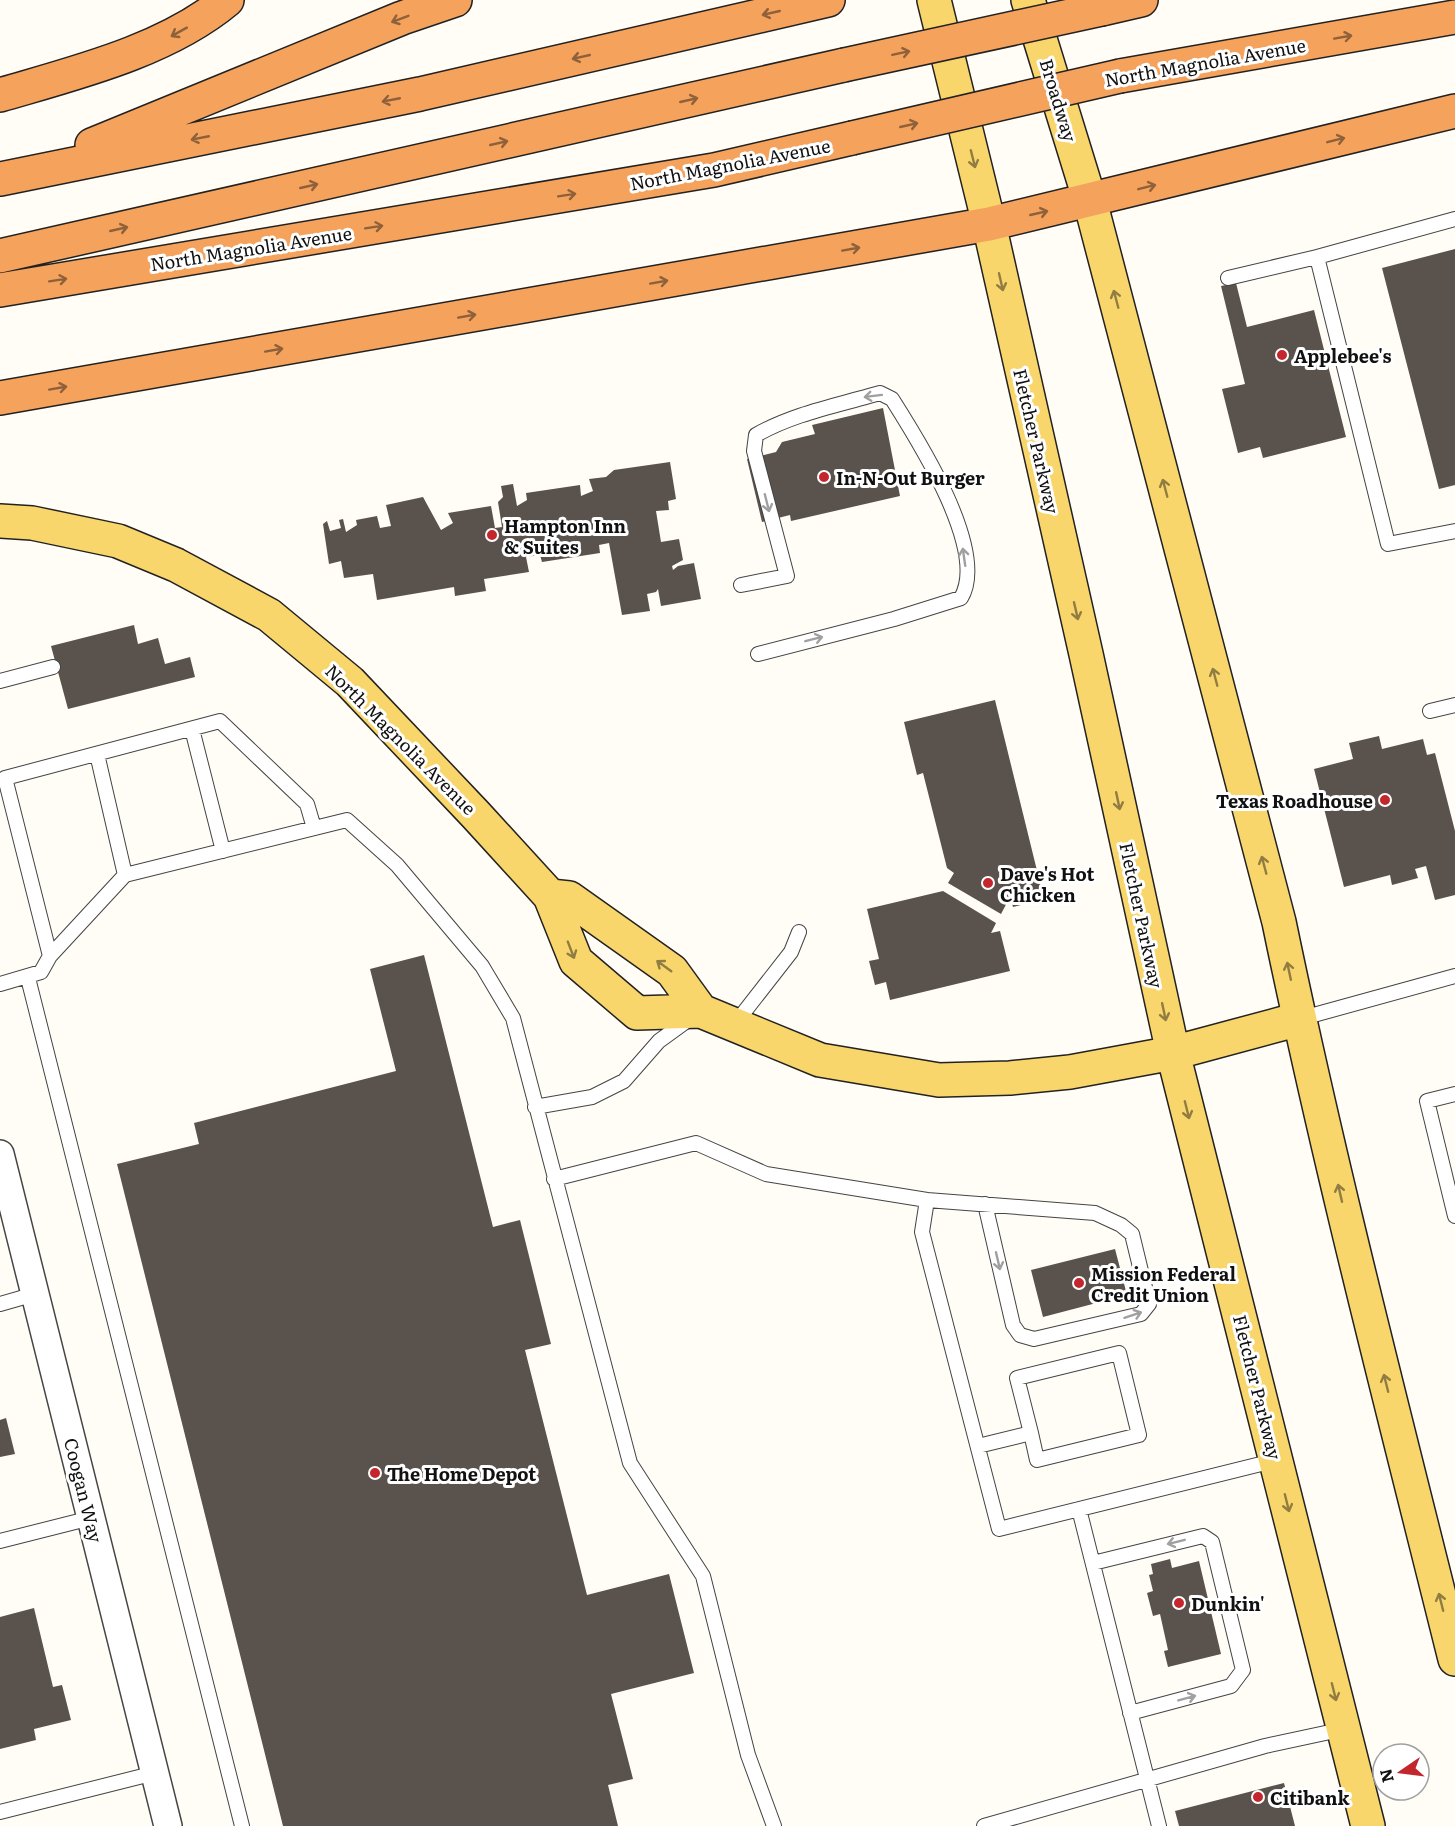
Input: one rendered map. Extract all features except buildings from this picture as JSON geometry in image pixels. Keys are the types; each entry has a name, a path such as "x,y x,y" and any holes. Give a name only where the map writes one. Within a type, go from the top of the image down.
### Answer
{"highway":[{"path":"0,95 81,72 174,36 227,0"},
{"path":"10,176 392,22 456,0"},
{"path":"10,176 420,94 828,0"},
{"path":"0,256 1141,0"},
{"name":"North Magnolia Avenue","path":"0,290 714,170 1120,76 1455,17"},
{"path":"0,398 988,224 1455,111"}],"main road":[{"name":"Fletcher Parkway","path":"934,0 988,224 1173,1053 1368,1826"},
{"name":"Broadway","path":"1028,0 1090,201"},
{"path":"1090,201 1279,922 1299,1019 1455,1659"},
{"name":"North Magnolia Avenue","path":"0,521 32,523 118,541 176,565 269,615 350,682 550,896 576,961 637,1013 701,1011 820,1060 939,1080 1010,1078 1060,1073 1173,1053 1299,1019"},
{"path":"550,896 569,898 672,971 701,1011"}],"street":[{"name":"Coogan Way","path":"0,1154 168,1826"}],"lane":[{"path":"1228,278 1455,219"},
{"path":"1317,256 1388,544 1455,531"},
{"path":"741,585 787,576 754,450 756,435 775,424 807,413 880,393 892,399 940,480 961,531 967,588 961,598 894,619 758,654"},
{"path":"0,681 53,667"},
{"path":"1430,711 1455,705"},
{"path":"50,956 5,778 220,722 307,804 314,828"},
{"path":"192,729 223,851"},
{"path":"97,754 125,875"},
{"path":"0,984 28,978 40,972 50,956 125,875 347,820 397,865 482,966 513,1018 630,1463 703,1576 748,1755 774,1826"},
{"path":"734,1025 791,952 799,932"},
{"path":"1299,1019 1455,976"},
{"path":"28,978 242,1826"},
{"path":"535,1107 592,1097 624,1082 659,1041 701,1011"},
{"path":"1455,1094 1427,1101 1455,1216"},
{"path":"554,1179 696,1143 766,1174 927,1200 985,1204 1095,1213 1121,1225 1132,1234 1149,1304 1141,1314 1034,1339 1020,1335 1013,1325 985,1204"},
{"path":"927,1200 922,1232 999,1529 1277,1460"},
{"path":"0,1304 35,1294"},
{"path":"1119,1353 1139,1435 1037,1460 1031,1433 1017,1378 1119,1353"},
{"path":"978,1446 1031,1433"},
{"path":"1079,1509 1159,1826"},
{"path":"0,1541 91,1518"},
{"path":"1093,1563 1203,1536 1212,1542 1244,1670 1232,1686 1130,1713"},
{"path":"984,1826 1265,1746 1344,1729"},
{"path":"0,1812 155,1773"}],"place":[{"name":"Applebee's","path":"1282,355"},
{"name":"In-N-Out Burger","path":"824,477"},
{"name":"Hampton Inn & Suites","path":"492,535"},
{"name":"Texas Roadhouse","path":"1385,800"},
{"name":"Dave's Hot Chicken","path":"988,883"},
{"name":"Mission Federal Credit Union","path":"1079,1283"},
{"name":"The Home Depot","path":"375,1473"},
{"name":"Dunkin'","path":"1179,1603"},
{"name":"Citibank","path":"1258,1797"}]}
